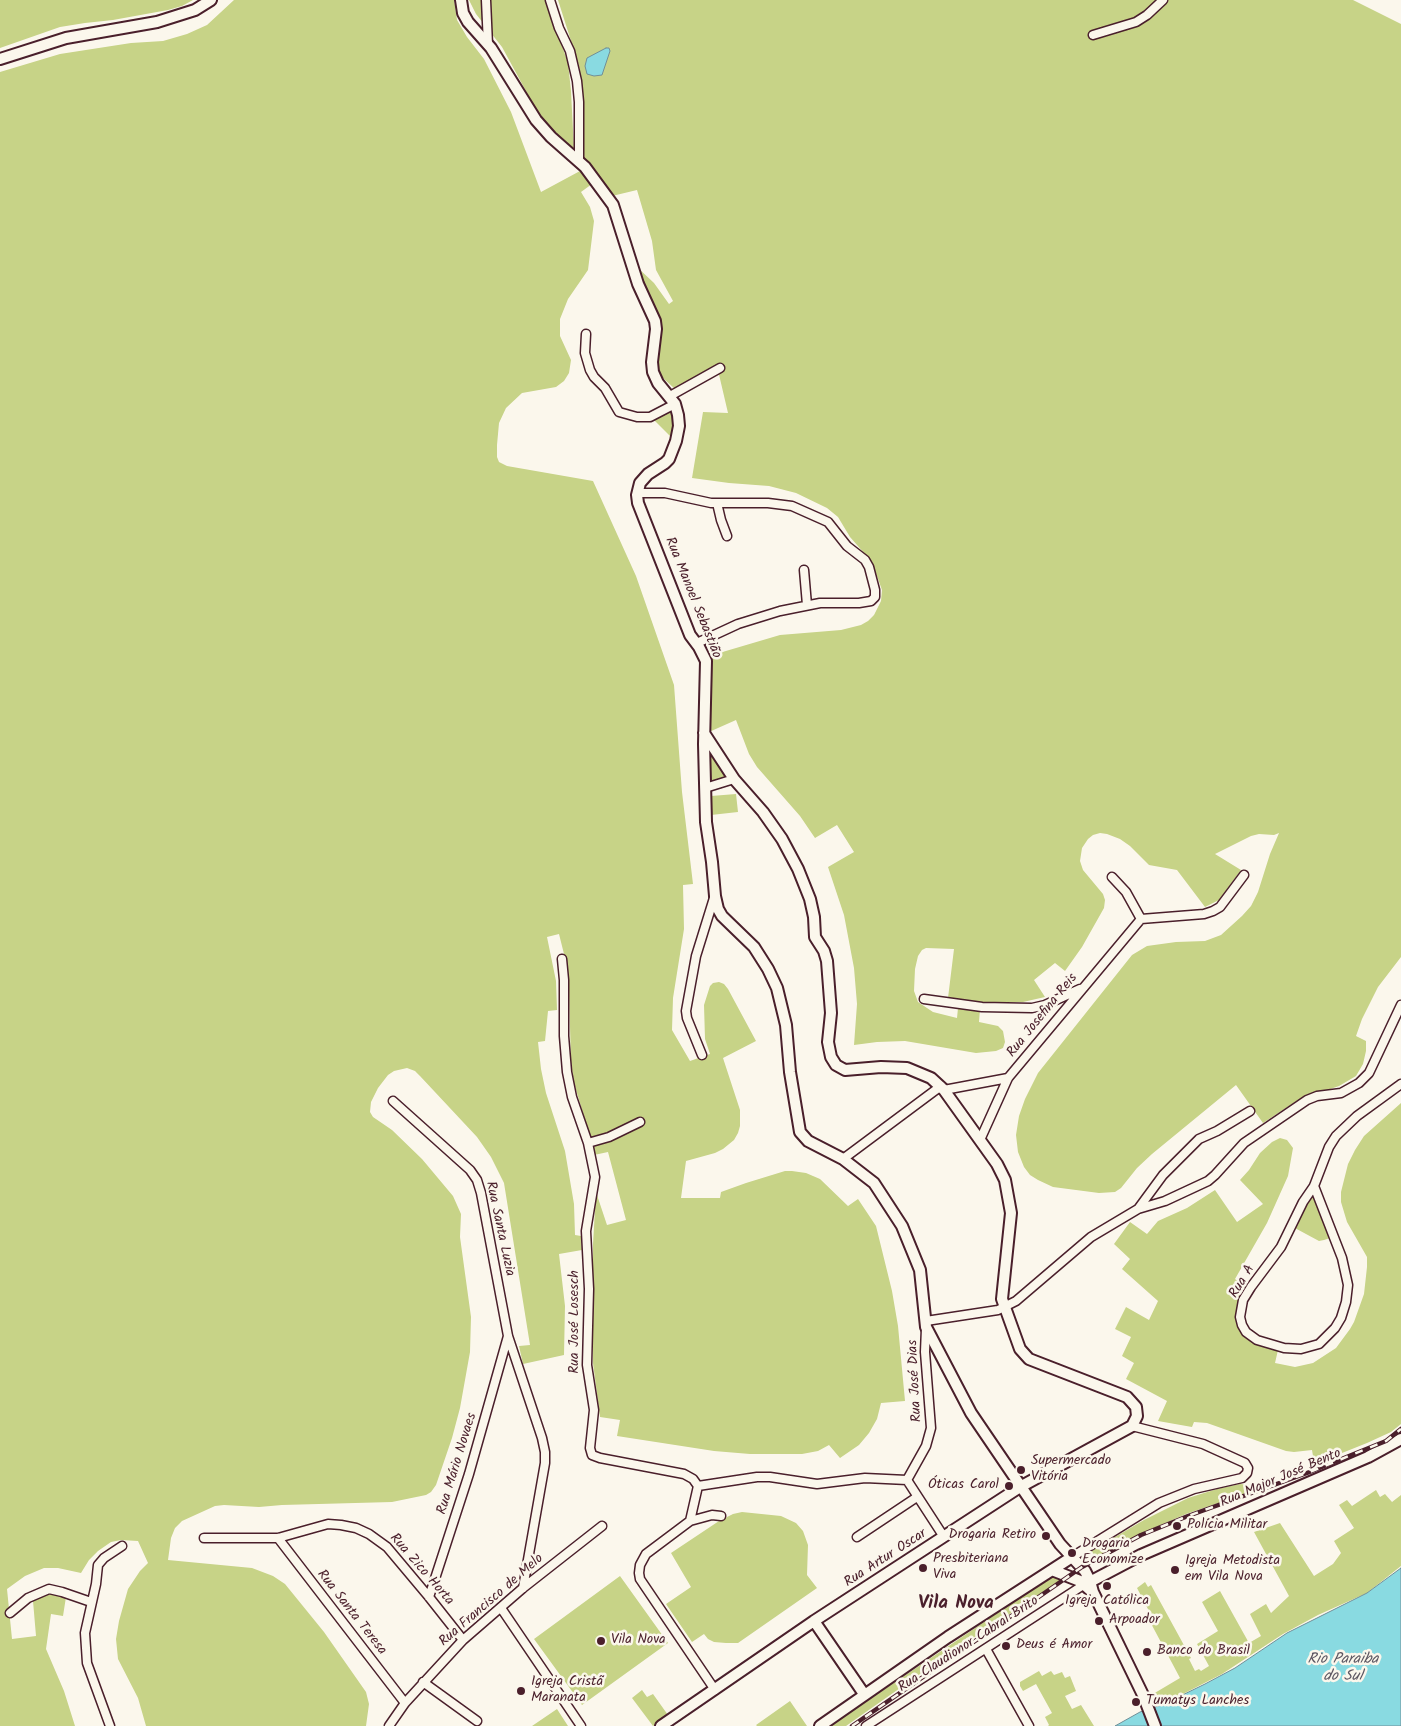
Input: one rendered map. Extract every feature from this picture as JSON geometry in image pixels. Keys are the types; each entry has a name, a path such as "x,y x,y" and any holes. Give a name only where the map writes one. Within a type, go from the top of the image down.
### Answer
{"street":[{"path":"0,59 66,38 164,20 195,10 211,0"},
{"path":"461,0 463,13 468,22 488,44 543,130 582,164 614,209 638,284 655,321 652,362 654,377 672,400 679,423 673,450 665,463 642,480 637,493 665,493 704,502 768,503 792,506 828,522 847,546 866,562 870,569 875,590 873,600 859,603 831,602 807,605 774,613 738,624 697,643"},
{"path":"486,0 488,44"},
{"path":"550,0 570,51 577,81 582,164"},
{"path":"1093,35 1136,22 1147,15 1163,0"},
{"path":"586,334 585,353 590,370 606,388 620,412 637,417 650,417 720,368"},
{"name":"Rua Manoel Sebastião","path":"637,493 639,507 690,635 697,643 706,664 704,688 706,822 718,909 722,916 754,947 777,988 786,1025 790,1072 800,1132 808,1141 843,1159 874,1183 902,1226 920,1270 926,1324"},
{"path":"717,503 727,536"},
{"path":"804,570 807,605"},
{"path":"704,733 734,778 763,812 782,839 798,869 810,899 814,912 815,937 824,951 827,961 831,1014 828,1042 831,1056 836,1065 845,1070 881,1067 907,1068 931,1078 943,1088 997,1164 1005,1180 1010,1200 1010,1231 1002,1292 1004,1308 1023,1354 1037,1362 1127,1397 1133,1402 1136,1409 1137,1416 1132,1426 1196,1442 1245,1463 1248,1468 1246,1475 1242,1478 1194,1489 1159,1503 1052,1570 864,1694 820,1726"},
{"path":"706,788 734,778"},
{"path":"1112,877 1126,892 1141,918 1204,914 1213,911 1220,907 1244,875"},
{"path":"702,1055 686,1018 686,1011 696,956 715,896"},
{"name":"Rua Josefina Reis","path":"980,1140 1008,1078 1141,918"},
{"name":"Rua José Losesch","path":"562,959 567,1072 572,1097 588,1143 595,1177 586,1231 589,1290 587,1365 594,1410 590,1453 594,1457 684,1474 691,1478 698,1486"},
{"path":"924,999 982,1007 1032,1008 1045,1005 1081,989"},
{"path":"1155,1726 1089,1586 1082,1567 1060,1544 971,1413 926,1324 1004,1308 1016,1301 1092,1237 1138,1209 1165,1201 1208,1181 1244,1143 1307,1100 1316,1096 1341,1093 1359,1083 1369,1073 1401,1005"},
{"path":"843,1159 943,1088 1008,1078"},
{"name":"Rua A","path":"1314,1186 1342,1258 1348,1285 1346,1302 1335,1328 1319,1344 1301,1349 1284,1348 1258,1340 1246,1332 1241,1322 1241,1306 1251,1287 1277,1253 1306,1197 1314,1186 1329,1147 1340,1130 1401,1084"},
{"name":"Rua Santa Luzia","path":"393,1101 470,1170 477,1180 481,1193 508,1336 545,1452 523,1588"},
{"path":"1138,1209 1163,1175 1200,1139 1250,1111"},
{"path":"588,1143 609,1137 640,1122"},
{"name":"Rua José Dias","path":"907,1480 926,1446 931,1424 925,1352 926,1324"},
{"name":"Rua Mário Novaes","path":"429,1597 469,1474 508,1336"},
{"name":"Rua Artur Oscar","path":"662,1726 814,1621 1020,1487 1132,1426"},
{"name":"Rua Major José Bento","path":"1089,1586 1141,1556 1368,1457 1401,1440"},
{"path":"690,1521 698,1486 757,1477 770,1477 817,1484 865,1478 907,1480 944,1537"},
{"path":"857,1537 917,1497"},
{"path":"715,1690 639,1576 640,1565 646,1554 690,1521 712,1515 721,1516"},
{"name":"Rua Zico Horta","path":"204,1538 278,1538 324,1524 356,1528 369,1534 387,1547 463,1640"},
{"name":"Rua Francisco de Melo","path":"389,1726 405,1703 463,1640 523,1588 602,1526"},
{"name":"Rua Santa Teresa","path":"278,1538 405,1703"},
{"path":"110,1726 92,1679 86,1653 85,1633 99,1563 122,1546"},
{"path":"1052,1570 1075,1578 1089,1586"},
{"name":"Rua Claudionor Cabral Brito","path":"866,1726 1089,1586"},
{"path":"10,1613 28,1598 49,1589 91,1602"},
{"path":"501,1608 581,1726"},
{"path":"814,1621 864,1694"},
{"path":"986,1649 1029,1726"},
{"path":"424,1682 477,1721"}],"green space":[{"path":"0,0 193,0 168,10 60,27 0,48"},
{"path":"234,0 454,0 457,20 484,59 511,112 541,192 580,171 592,184 581,192 590,207 594,221 588,270 568,299 560,319 560,336 571,360 569,373 564,381 556,387 522,393 506,408 499,423 497,457 499,462 507,466 593,481 636,576 674,685 682,792 693,884 683,885 684,929 673,998 672,1030 690,1061 710,1054 705,1039 704,1005 710,986 713,983 719,982 728,989 756,1041 723,1058 740,1110 738,1133 734,1140 723,1149 686,1161 681,1198 720,1198 721,1192 785,1171 792,1171 806,1173 820,1179 848,1206 858,1199 876,1226 892,1291 898,1326 905,1401 881,1403 877,1419 869,1433 859,1445 840,1458 829,1445 818,1451 802,1454 750,1454 714,1451 617,1436 620,1420 600,1417 593,1363 593,1244 596,1192 607,1225 626,1220 608,1152 594,1155 592,1145 617,1137 643,1125 640,1119 591,1140 574,1083 571,1063 569,990 564,954 559,934 547,937 556,981 557,1010 548,1011 545,1041 538,1042 541,1069 546,1093 565,1151 574,1204 575,1235 581,1236 582,1250 559,1254 565,1306 564,1355 523,1364 519,1346 530,1345 504,1183 491,1157 477,1137 420,1076 415,1071 407,1068 394,1071 388,1075 378,1088 371,1102 370,1112 373,1117 392,1130 422,1159 453,1196 461,1214 460,1237 471,1317 470,1352 460,1408 436,1485 426,1495 392,1502 259,1507 215,1506 182,1521 175,1528 171,1538 168,1560 252,1568 273,1576 285,1584 324,1632 366,1692 369,1704 366,1726 146,1726 138,1698 118,1659 116,1639 128,1589 148,1563 138,1541 121,1540 111,1542 98,1551 89,1560 81,1573 58,1568 44,1568 25,1576 7,1589 12,1639 36,1636 33,1601 39,1596 48,1594 66,1597 63,1616 51,1614 46,1649 64,1691 75,1726 0,1726 0,72 60,54 131,43 163,41 187,34 207,25"},
{"path":"469,0 546,0 568,63 574,150 554,133 539,115 502,47 476,14"},
{"path":"558,0 1353,0 1401,24 1401,957 1378,987 1362,1019 1356,1036 1366,1041 1366,1051 1363,1064 1356,1076 1339,1086 1298,1100 1263,1123 1236,1085 1152,1154 1137,1168 1121,1188 1115,1192 1099,1193 1053,1187 1030,1175 1024,1167 1018,1152 1016,1135 1019,1116 1038,1073 1132,955 1147,946 1205,941 1221,935 1251,906 1258,892 1279,833 1251,836 1215,854 1241,870 1219,900 1205,907 1177,870 1149,865 1120,839 1107,834 1093,835 1082,848 1080,861 1083,870 1103,894 1105,900 1104,908 1082,947 1065,971 1055,963 1034,980 1045,997 1023,1002 980,1002 948,998 954,949 926,948 918,956 915,969 914,991 918,1002 933,1012 957,1018 958,1008 980,1009 979,1022 998,1026 1003,1031 1005,1042 1003,1048 996,1051 976,1053 905,1041 854,1045 857,1004 854,968 844,915 828,867 854,852 837,825 815,838 800,816 757,767 749,754 736,720 709,732 711,673 709,656 780,635 841,630 861,625 874,615 881,601 882,590 872,562 850,537 838,517 827,508 796,493 769,486 692,478 703,412 728,413 717,366 675,389 659,372 656,358 657,348 637,267 654,283 669,304 673,301 656,270 652,241 637,190 612,196 583,157 583,105 579,66"},
{"path":"675,405 675,441 653,419"},
{"path":"707,740 732,778 707,786"},
{"path":"736,794 738,812 711,815 711,796"},
{"path":"1401,1103 1401,1424 1391,1432 1367,1443 1314,1462 1312,1450 1286,1451 1207,1423 1194,1422 1192,1427 1158,1421 1167,1401 1126,1379 1134,1363 1122,1356 1131,1337 1115,1329 1126,1307 1149,1320 1158,1301 1122,1269 1130,1259 1114,1244 1130,1222 1147,1234 1158,1221 1187,1208 1215,1190 1237,1222 1263,1204 1240,1180 1260,1153 1272,1142 1280,1138 1287,1140 1293,1148 1288,1176 1267,1223 1235,1279 1246,1288 1238,1325 1246,1337 1278,1350 1275,1363 1295,1367 1313,1363 1336,1348 1354,1322 1364,1294 1367,1257 1347,1222 1341,1202 1341,1192 1348,1164 1364,1136"},
{"path":"1311,1195 1316,1201 1330,1238 1319,1241 1293,1227 1307,1197"},
{"path":"1240,1484 1251,1485 1252,1490 1186,1514 1138,1535 1087,1563 1081,1559 1081,1557 1144,1520 1188,1498"},
{"path":"1376,1490 1380,1497 1385,1494 1392,1502 1401,1495 1401,1566 1367,1593 1318,1615 1283,1634 1222,1674 1158,1705 1153,1694 1180,1678 1147,1616 1150,1613 1137,1588 1145,1582 1148,1587 1151,1585 1191,1658 1189,1659 1195,1671 1199,1669 1201,1671 1209,1666 1197,1644 1218,1631 1202,1602 1220,1591 1249,1643 1261,1636 1250,1614 1266,1604 1271,1613 1289,1596 1254,1532 1280,1523 1314,1576 1333,1564 1341,1553 1334,1541 1354,1528 1339,1505 1347,1500 1352,1506"},
{"path":"742,1512 781,1516 796,1523 803,1531 808,1545 807,1575 817,1588 738,1643 714,1642 704,1634 692,1642 666,1604 691,1587 671,1553 719,1521"},
{"name":"Vila Nova","path":"620,1576 668,1643 582,1705 534,1639"},
{"path":"1053,1577 1064,1578 940,1660 846,1726 830,1726 1042,1583"},
{"path":"1039,1671 1042,1676 1051,1671 1054,1675 1062,1672 1065,1678 1070,1676 1076,1691 1065,1696 1072,1709 1081,1705 1094,1726 1048,1726 1045,1717 1052,1713 1036,1684 1023,1691 1020,1686 1020,1682"},
{"path":"642,1690 647,1697 653,1694 668,1715 653,1726 632,1698"},
{"path":"790,1701 807,1726 756,1725"},
{"path":"557,1709 568,1726 532,1726"}],"water":[{"path":"609,48 610,51 602,75 594,76 587,74 585,66 587,58"},
{"name":"Rio Paraiba do Sul","path":"1401,1568 1401,1726 1115,1726 1140,1712 1164,1704 1235,1668 1287,1633 1367,1593"}],"railway":[{"path":"852,1726 1082,1567 1141,1535 1307,1473 1386,1441 1401,1429"}],"place":[{"name":"Supermercado Vitória","path":"1021,1470"},
{"name":"Óticas Carol","path":"1009,1486"},
{"name":"Polícia Militar","path":"1177,1526"},
{"name":"Drogaria Retiro","path":"1046,1536"},
{"name":"Drogaria Economize","path":"1072,1553"},
{"name":"Presbiteriana Viva","path":"923,1568"},
{"name":"Igreja Metodista em Vila Nova","path":"1175,1570"},
{"name":"Igreja Católica","path":"1107,1586"},
{"name":"Arpoador","path":"1099,1621"},
{"name":"Vila Nova","path":"601,1641"},
{"name":"Deus é Amor","path":"1006,1646"},
{"name":"Banco do Brasil","path":"1147,1652"},
{"name":"Igreja Cristã Maranata","path":"521,1691"},
{"name":"Tumatys Lanches","path":"1136,1702"}],"district":[{"name":"Vila Nova","path":"956,1605"}]}
